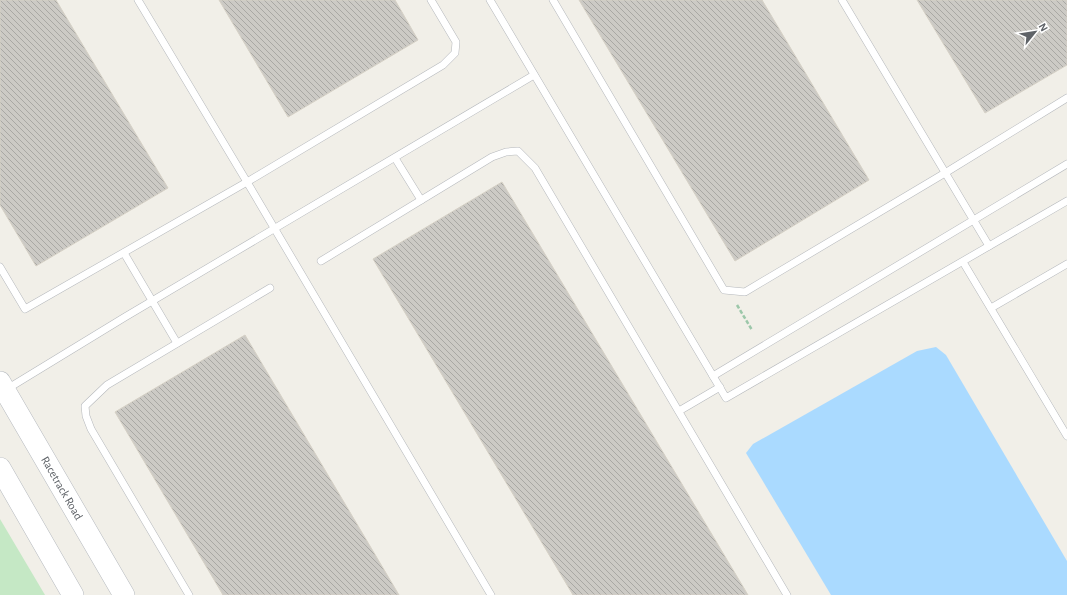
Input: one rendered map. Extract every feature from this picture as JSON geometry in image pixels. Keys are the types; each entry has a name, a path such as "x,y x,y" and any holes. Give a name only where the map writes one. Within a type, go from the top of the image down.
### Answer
{"street":[{"name":"Racetrack Road","path":"2,389 124,595"},
{"path":"0,468 73,595"}],"lane":[{"path":"138,0 491,595"},
{"path":"0,267 24,309 247,182 444,64 455,53 456,42 431,0"},
{"path":"490,0 726,398 1067,201"},
{"path":"553,0 724,290 745,292 945,173 1067,98"},
{"path":"842,0 989,246"},
{"path":"2,389 534,75"},
{"path":"321,261 492,157 506,152 518,151 535,168 787,595"},
{"path":"395,158 421,200"},
{"path":"713,376 1067,164"},
{"path":"124,253 177,343"},
{"path":"963,262 1067,436"},
{"path":"991,308 1067,264"},
{"path":"189,595 91,429 86,416 85,406 107,385 270,288"},
{"path":"679,411 720,387"}],"path":[{"path":"737,305 752,330"}],"green space":[{"path":"0,519 45,595 0,595"}],"water":[{"path":"936,347 946,355 1067,561 1067,595 831,595 746,453 753,444 917,351"}],"building":[{"path":"0,0 56,0 168,188 36,266 0,205"},
{"path":"219,0 395,0 418,40 288,117"},
{"path":"579,0 762,0 869,180 735,261"},
{"path":"917,0 1067,0 1067,65 985,113"},
{"path":"502,182 748,595 573,595 373,259"},
{"path":"245,335 399,595 223,595 115,412"}]}
